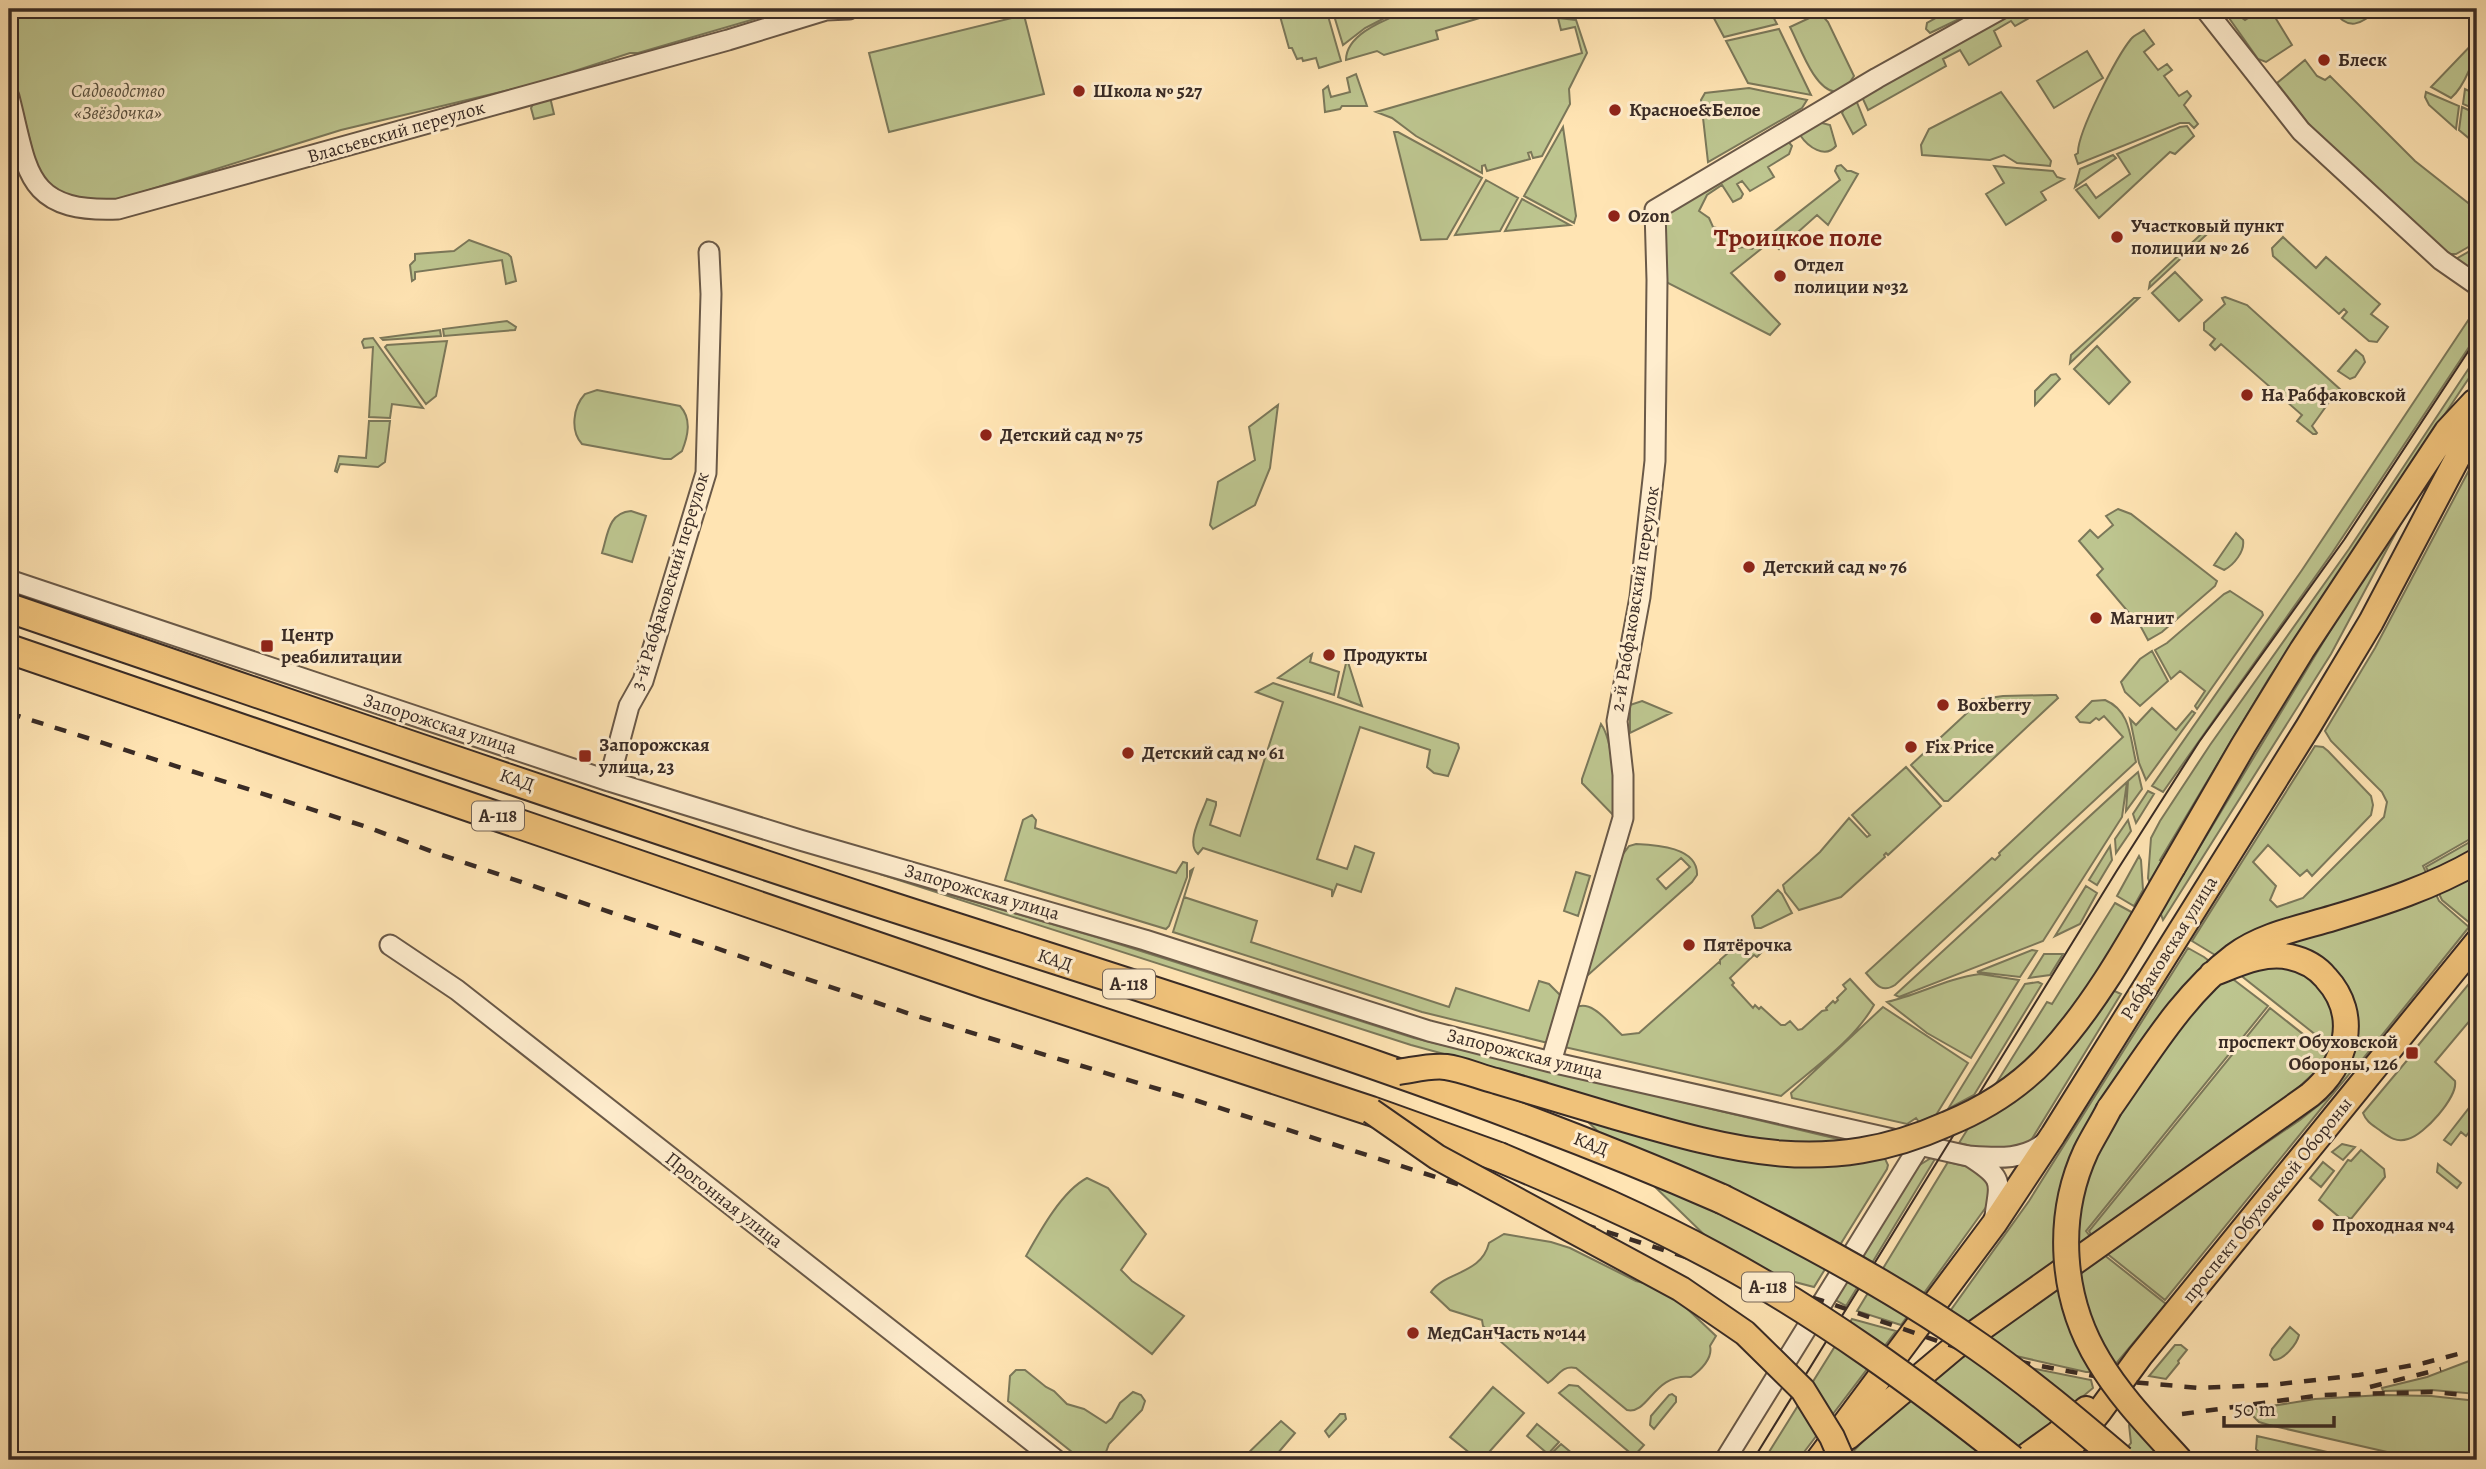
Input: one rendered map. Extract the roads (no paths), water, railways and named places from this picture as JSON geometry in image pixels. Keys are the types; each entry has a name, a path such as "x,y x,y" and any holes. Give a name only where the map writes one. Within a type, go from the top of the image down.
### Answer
{"highway":[{"name":"КАД","path":"9,608 860,896 1398,1072 1626,1157 1791,1233 1875,1280 1979,1347 2060,1408 2120,1460"},
{"name":"КАД","path":"9,649 999,988 1371,1111 1499,1157 1588,1195 1715,1256 1790,1300 1853,1340 2012,1460"}],"main road":[{"path":"1398,1072 1444,1066 1680,1135 1751,1151 1829,1155 1877,1149 1918,1137 1973,1114 2011,1088 2046,1058 2088,1006 2116,964 2302,650 2447,430 2477,399"},
{"name":"Рабфаковская улица","path":"1819,1460 1994,1224 2053,1135 2371,622 2458,457 2477,410"},
{"path":"2180,1460 2130,1405 2098,1361 2082,1326 2071,1292 2066,1261 2069,1206 2086,1152 2109,1109 2159,1039 2212,974 2235,955 2258,943 2414,892 2477,861"},
{"name":"проспект Обуховской Обороны","path":"2060,1460 2140,1356 2477,942"},
{"path":"1819,1460 1955,1347 2223,1159 2310,1095 2329,1076 2346,1038 2345,1010 2341,997 2320,970 2288,956 2273,956 2249,960 2212,974"},
{"path":"1371,1111 1437,1157 1681,1290 1735,1325 1768,1353 1803,1391 1832,1437 1842,1460"},
{"path":"2021,1460 2057,1434 2140,1356"}],"street":[{"name":"Власьевский переулок","path":"9,97 29,173 36,186 48,197 61,202 102,210 118,209 729,40 826,10 849,9"},
{"name":"2-й Рабфаковский переулок","path":"1551,1062 1623,818 1623,775 1617,721 1640,597 1655,461 1655,210 1877,78 2001,9"},
{"path":"2205,9 2301,131 2441,260 2477,285"},
{"name":"3-й Рабфаковский переулок","path":"608,781 629,706 643,681 706,473 711,294 709,252"},
{"name":"Запорожская улица","path":"9,580 608,781 800,840 1132,936 1429,1031 1551,1062 1968,1156"},
{"name":"Прогонная улица","path":"390,945 457,990 1056,1460"},
{"path":"1968,1156 2002,1158 2019,1155 2038,1149 2053,1135"},
{"path":"1725,1460 1920,1144"},
{"path":"1968,1156 1994,1173 1999,1184 1994,1224"}],"tram line":[{"path":"1753,1460 2199,742 2344,540 2477,338"}],"railway":[{"path":"9,713 367,827 433,852 913,1015 1198,1101 1823,1301 1955,1347 2121,1381 2199,1388 2271,1385 2359,1375 2424,1363 2477,1349"},
{"path":"2370,1387 2441,1369"},
{"path":"2182,1414 2322,1395 2432,1392 2477,1396"}],"place":[{"name":"Блеск","path":"2324,60"},
{"name":"Школа № 527","path":"1079,91"},
{"name":"Красное&Белое","path":"1615,110"},
{"name":"Ozon","path":"1614,216"},
{"name":"Участковый пункт полиции № 26","path":"2117,237"},
{"name":"Отдел полиции №32","path":"1780,276"},
{"name":"На Рабфаковской","path":"2247,395"},
{"name":"Детский сад № 75","path":"986,435"},
{"name":"Детский сад № 76","path":"1749,567"},
{"name":"Магнит","path":"2096,618"},
{"name":"Центр реабилитации","path":"267,646"},
{"name":"Продукты","path":"1329,655"},
{"name":"Boxberry","path":"1943,705"},
{"name":"Fix Price","path":"1911,747"},
{"name":"Детский сад № 61","path":"1128,753"},
{"name":"Запорожская улица, 23","path":"585,756"},
{"name":"Пятёрочка","path":"1689,945"},
{"name":"проспект Обуховской Обороны, 126","path":"2412,1053"},
{"name":"Проходная №4","path":"2318,1225"},
{"name":"МедСанЧасть №144","path":"1413,1333"}],"district":[{"name":"Троицкое поле","path":"1798,237"}],"park label":[{"name":"Садоводство «Звёздочка»","path":"118,102"}]}
